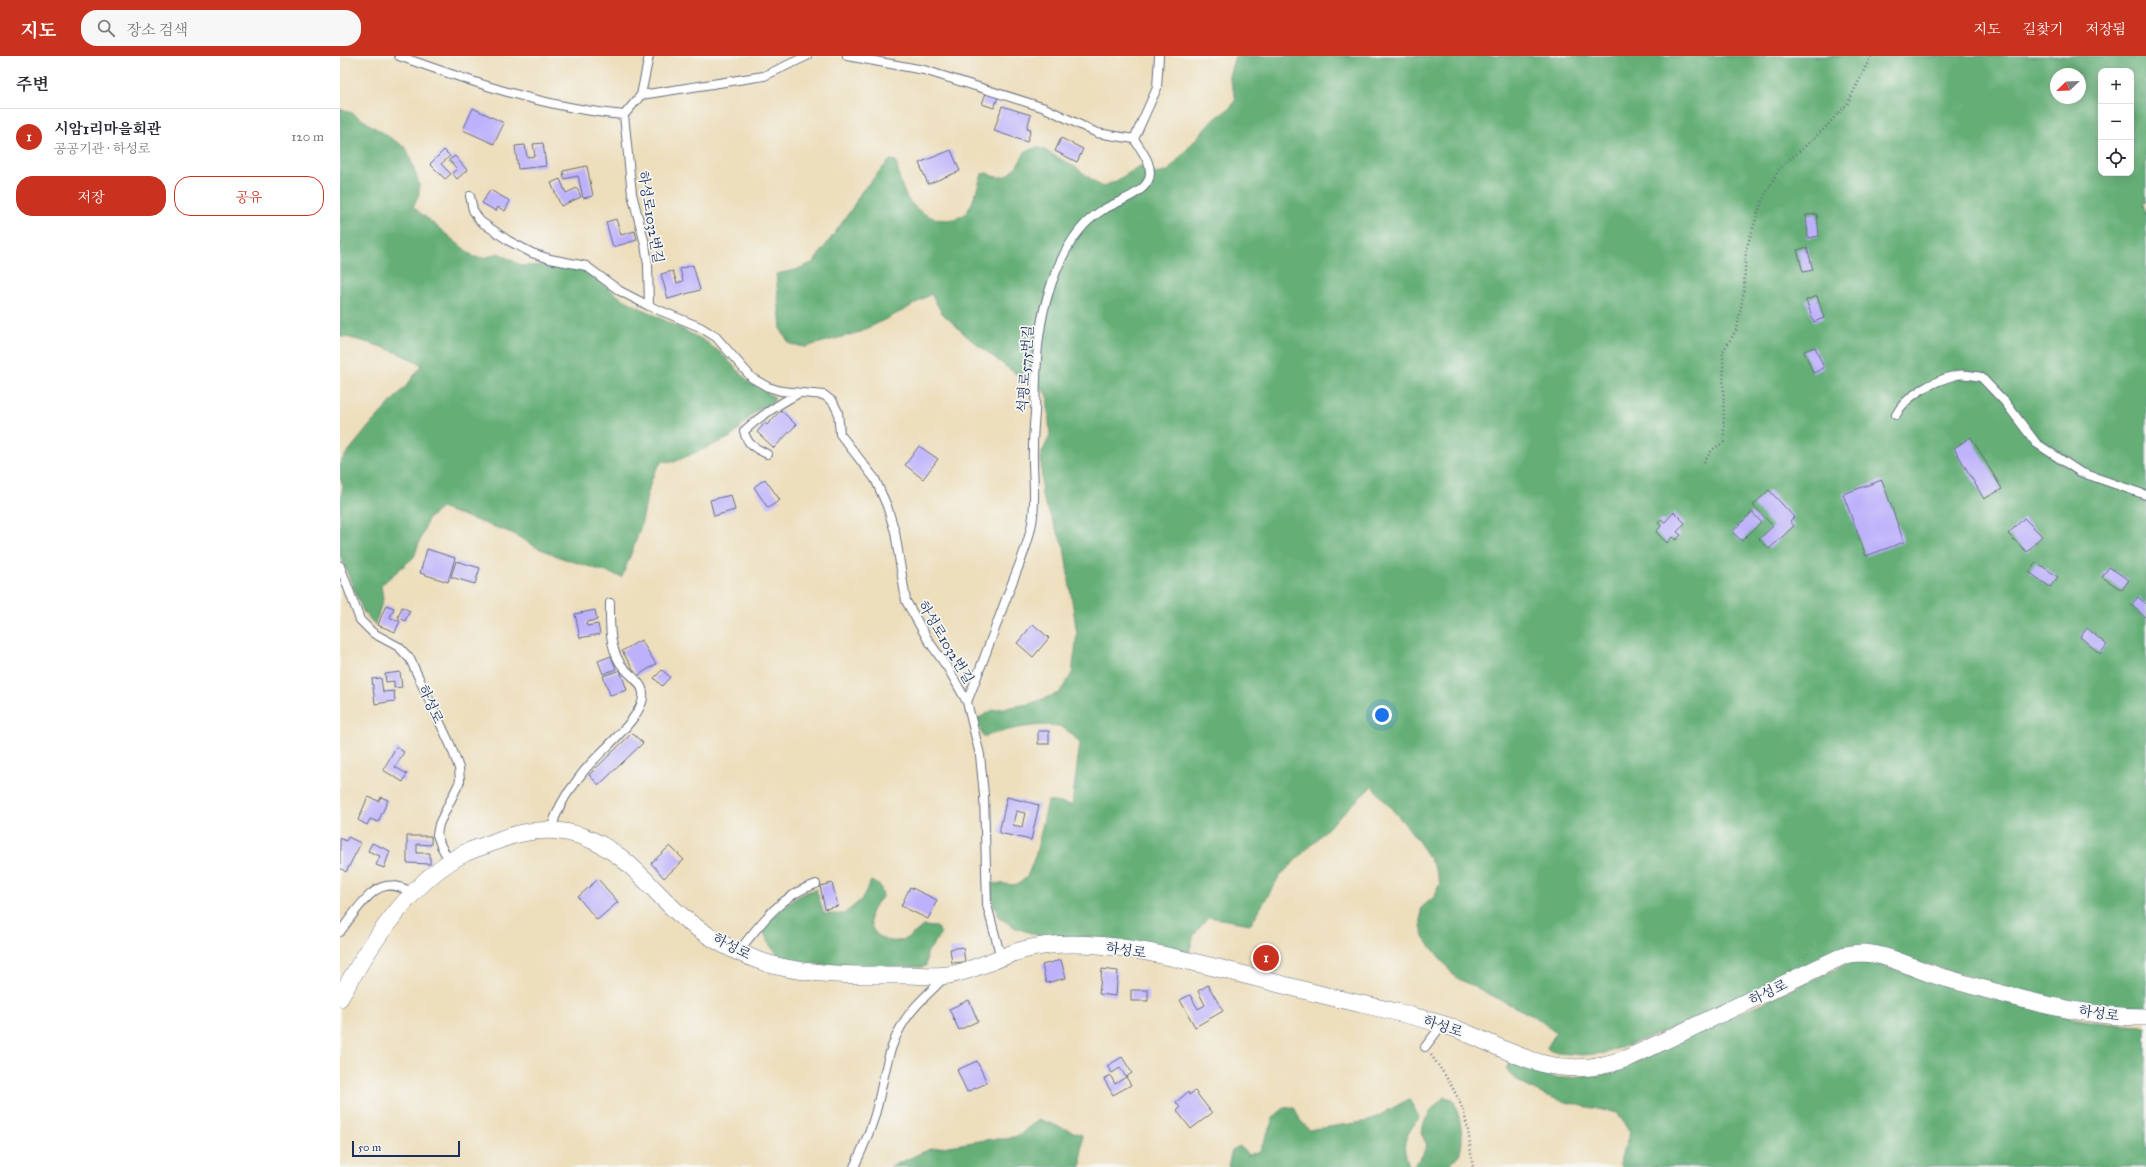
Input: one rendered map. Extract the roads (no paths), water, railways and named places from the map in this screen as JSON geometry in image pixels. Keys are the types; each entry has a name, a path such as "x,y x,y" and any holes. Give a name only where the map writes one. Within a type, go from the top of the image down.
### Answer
{"street":[{"name":"하성로","path":"340,998 357,967 380,932 414,893 450,862 466,853 510,836 550,829 575,834 602,845 638,873 676,911 693,925 738,952 773,965 808,972 947,975 1024,950 1054,945 1086,945 1135,950 1251,976 1442,1025 1546,1065 1572,1068 1600,1067 1628,1058 1845,955 1863,953 1887,958 1936,976 2036,1003 2121,1017 2146,1018"}],"lane":[{"path":"399,56 522,98 589,112 624,115 641,95 649,56"},
{"path":"641,95 764,76 807,56"},
{"path":"847,56 924,70 1045,108 1097,133 1134,139 1157,88 1160,56"},
{"name":"하성로1032번길","path":"624,115 632,194 646,251 649,306 700,327 716,337 752,378 774,389 824,395 833,402 838,412 840,434 876,479 887,506 895,532 906,601 924,635 949,670 967,702 980,755 984,789 987,905 1001,958"},
{"name":"석평로575번길","path":"967,702 1018,567 1033,517 1035,498 1033,447 1037,344 1041,318 1050,288 1064,256 1074,239 1088,222 1101,211 1121,201 1147,183 1151,173 1147,160 1134,139"},
{"path":"470,196 472,210 480,221 490,230 532,253 550,259 586,266 598,273 615,288 649,306"},
{"path":"1896,415 1900,406 1930,385 1958,374 1981,377 2005,402 2036,443 2080,472 2146,495"},
{"path":"767,454 750,445 746,439 744,431 772,408 799,393"},
{"name":"하성로","path":"340,566 360,620 373,633 399,647 410,659 454,756 460,781 439,824 437,835 450,862"},
{"path":"550,829 556,810 572,787 592,762 631,720 642,702 644,693 640,684 626,672 612,647 610,603"},
{"path":"738,952 760,923 790,895 816,884"},
{"path":"340,932 369,895 376,889 385,886 395,886 414,893"},
{"name":"하성로","path":"854,1167 866,1141 877,1108 886,1062 902,1024 920,1001 947,975"},
{"path":"1425,1047 1442,1025"}],"place":[{"name":"시암1리마을회관","path":"1266,958"}]}
